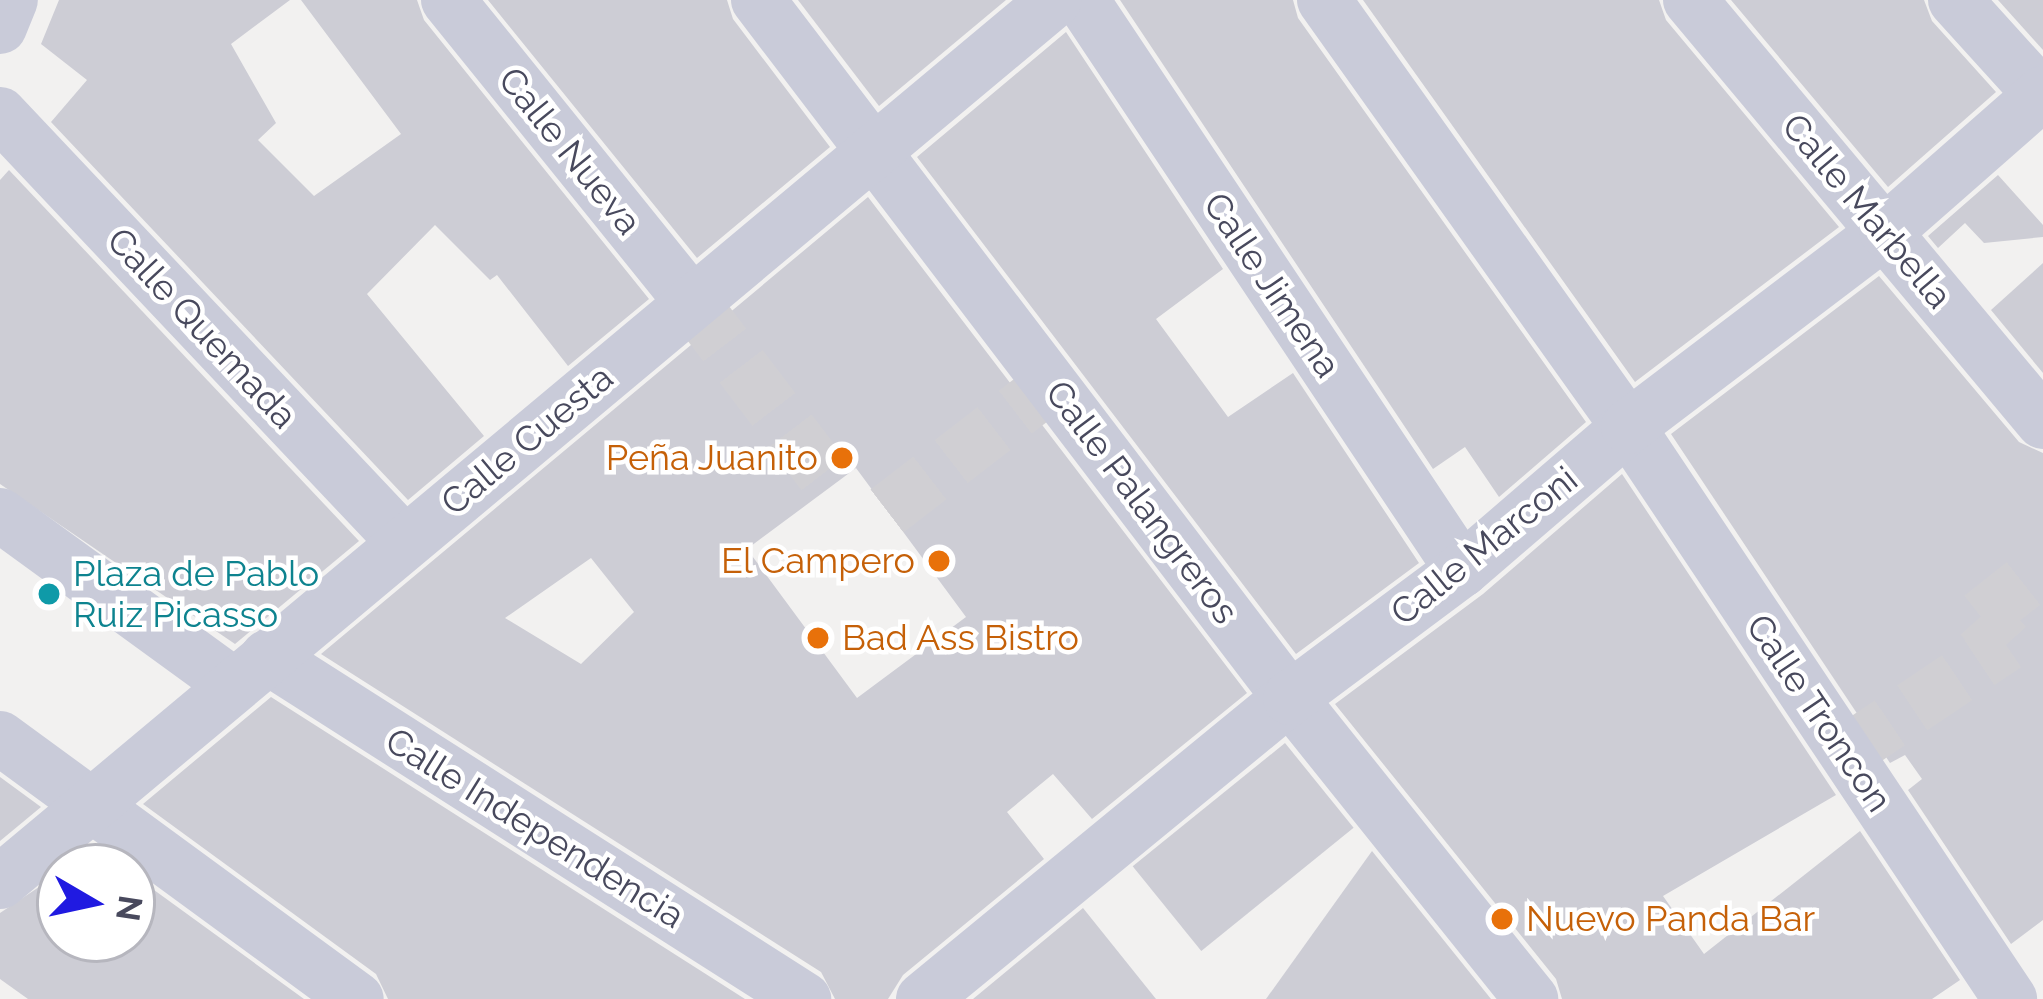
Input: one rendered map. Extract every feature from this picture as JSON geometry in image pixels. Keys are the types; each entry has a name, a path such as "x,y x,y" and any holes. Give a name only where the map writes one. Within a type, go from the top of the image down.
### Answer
{"street":[{"path":"0,28 11,0"},
{"name":"Calle Nueva","path":"448,0 692,302"},
{"name":"Calle Palangreros","path":"758,0 877,148 1290,698 1531,999"},
{"name":"Calle Cuesta","path":"0,882 78,794 250,671 1055,0"},
{"name":"Calle Jimena","path":"1082,0 1462,570"},
{"name":"Calle Troncon","path":"1324,0 1628,427 2010,999"},
{"name":"Calle Marbella","path":"1690,0 2043,422"},
{"path":"1954,0 2042,94"},
{"name":"Calle Marconi","path":"923,999 1290,698 1462,570 1628,427 1886,231 2042,94"},
{"name":"Calle Quemada","path":"0,114 404,542"},
{"name":"Calle Independencia","path":"0,515 250,671 804,999"},
{"path":"78,794 170,699"},
{"path":"0,737 357,999"}],"building":[{"path":"59,0 290,0 231,44 276,123 258,140 314,196 401,134 301,0 417,0 424,20 649,299 568,366 497,275 490,280 435,225 367,294 484,436 408,500 51,122 87,80 41,44"},
{"path":"488,0 727,0 733,19 830,147 697,258"},
{"path":"798,0 1006,0 879,106"},
{"path":"1120,0 1293,0 1298,18 1586,422 1499,497 1465,447 1433,469"},
{"path":"1363,0 1659,0 1666,20 1839,227 1635,382"},
{"path":"1731,0 1924,0 1932,21 1996,92 1888,187"},
{"path":"1998,0 2043,0 2043,50"},
{"path":"1066,32 1223,269 1156,319 1228,417 1293,373 1419,563 1296,654 917,157"},
{"path":"9,170 359,541 235,644 0,484 0,180"},
{"path":"1998,175 2043,225 2043,237 1984,243 1965,223 1938,248 1928,236"},
{"path":"868,197 1247,693 1092,819 1053,774 1007,812 1044,859 903,975 888,999 835,999 821,972 321,654","holes":["856,468 966,617 857,698 747,549","591,558 634,612 581,664 505,618"]},
{"path":"2043,263 2043,373 1991,310"},
{"path":"1879,276 2019,442 2043,453 2043,920 2011,944 1908,790 1922,779 1905,755 1890,763 1671,434"},
{"path":"1622,474 1836,795 1663,896 1704,954 1860,831 1960,980 1932,999 1562,999 1556,979 1335,704 1483,594"},
{"path":"271,697 745,999 388,999 376,974 143,804"},
{"path":"1285,743 1354,828 1201,951 1133,866"},
{"path":"0,777 41,807 0,841"},
{"path":"1372,851 1491,999 1266,999"},
{"path":"36,889 36,963 156,963 156,891 304,999 28,999 0,979 0,913"},
{"path":"1083,908 1156,999 973,999"}],"tunnel":[{"path":"692,302 832,486"},
{"path":"887,511 1052,384"},
{"path":"1845,753 2006,645 1981,617 2043,568"}],"place":[{"name":"Peña Juanito","path":"842,458"},
{"name":"El Campero","path":"939,561"},
{"name":"Plaza de Pablo Ruiz Picasso","path":"49,594"},
{"name":"Bad Ass Bistro","path":"818,638"},
{"name":"Nuevo Panda Bar","path":"1502,919"}]}
